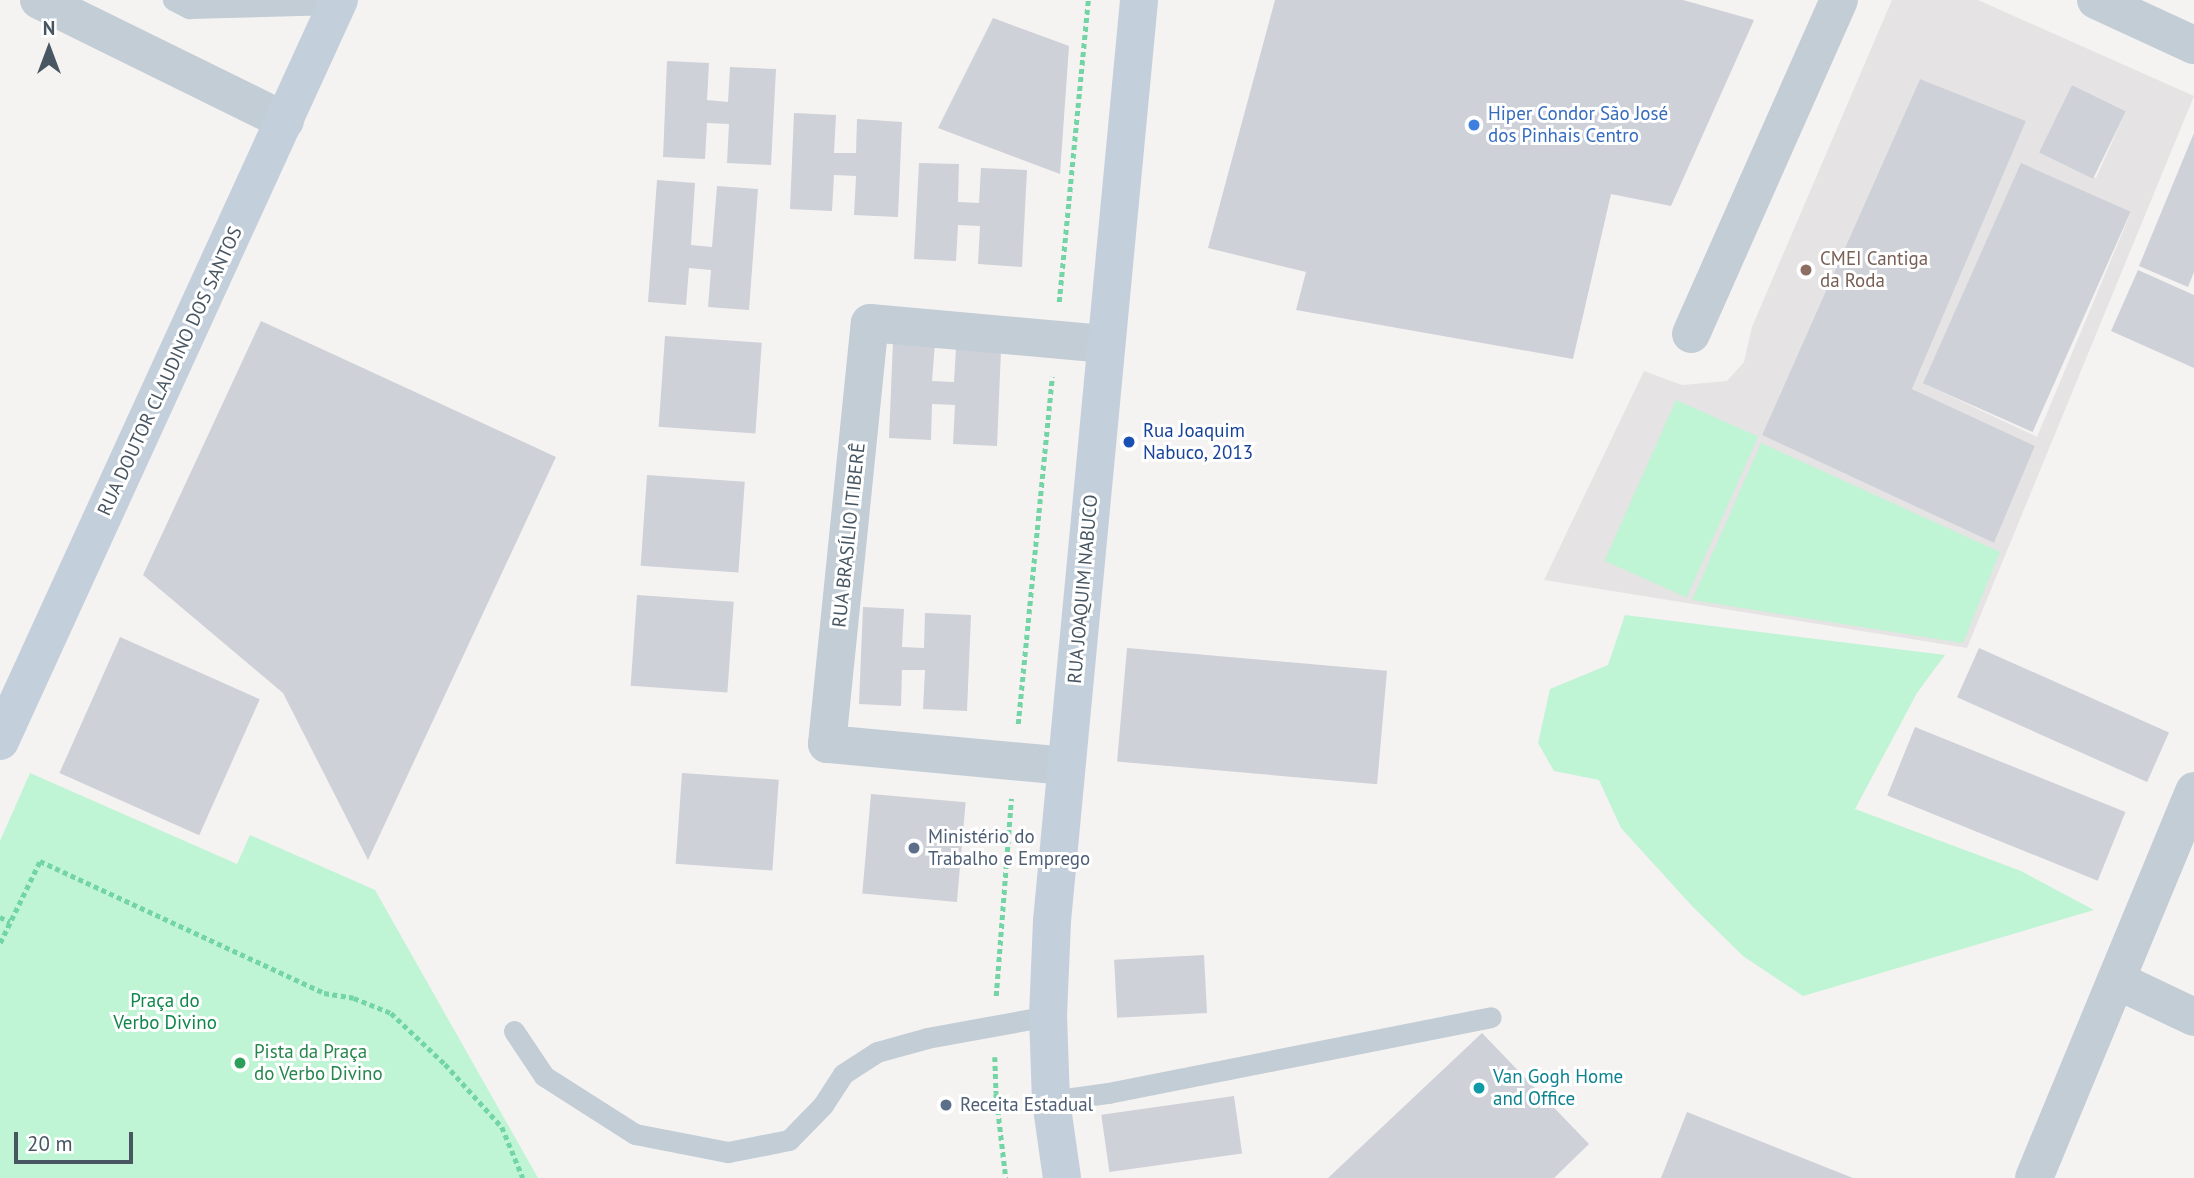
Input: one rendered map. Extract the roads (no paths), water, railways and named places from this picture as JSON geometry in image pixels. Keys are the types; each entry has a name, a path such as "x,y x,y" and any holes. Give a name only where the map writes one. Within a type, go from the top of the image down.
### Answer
{"main road":[{"name":"RUA JOAQUIM NABUCO","path":"1062,1178 1051,1101 1048,1016 1066,766 1139,0"},
{"name":"RUA DOUTOR CLAUDINO DOS SANTOS","path":"0,741 285,121 335,1"}],"street":[{"path":"39,0 285,121"},
{"path":"1691,334 1839,0"},
{"path":"2096,0 2194,45"},
{"name":"RUA BRASÍLIO ITIBERÊ","path":"1066,766 827,744 870,323 1106,344"},
{"path":"2034,1178 2194,791"},
{"path":"2116,980 2194,1017"}],"lane":[{"path":"173,0 189,8 335,1"},
{"path":"514,1031 544,1076 635,1134 728,1152 789,1140 823,1105 843,1074 877,1052 927,1038 1048,1016"},
{"path":"1051,1101 1108,1093 1491,1017"}],"place":[{"name":"Hiper Condor São José dos Pinhais Centro","path":"1474,125"},
{"name":"CMEI Cantiga da Roda","path":"1806,270"},
{"name":"Rua Joaquim Nabuco, 2013","path":"1129,442"},
{"name":"Ministério do Trabalho e Emprego","path":"914,848"},
{"name":"Pista da Praça do Verbo Divino","path":"240,1063"},
{"name":"Van Gogh Home and Office","path":"1479,1088"},
{"name":"Receita Estadual","path":"946,1105"}],"park label":[{"name":"Praça do Verbo Divino","path":"165,1012"}]}
